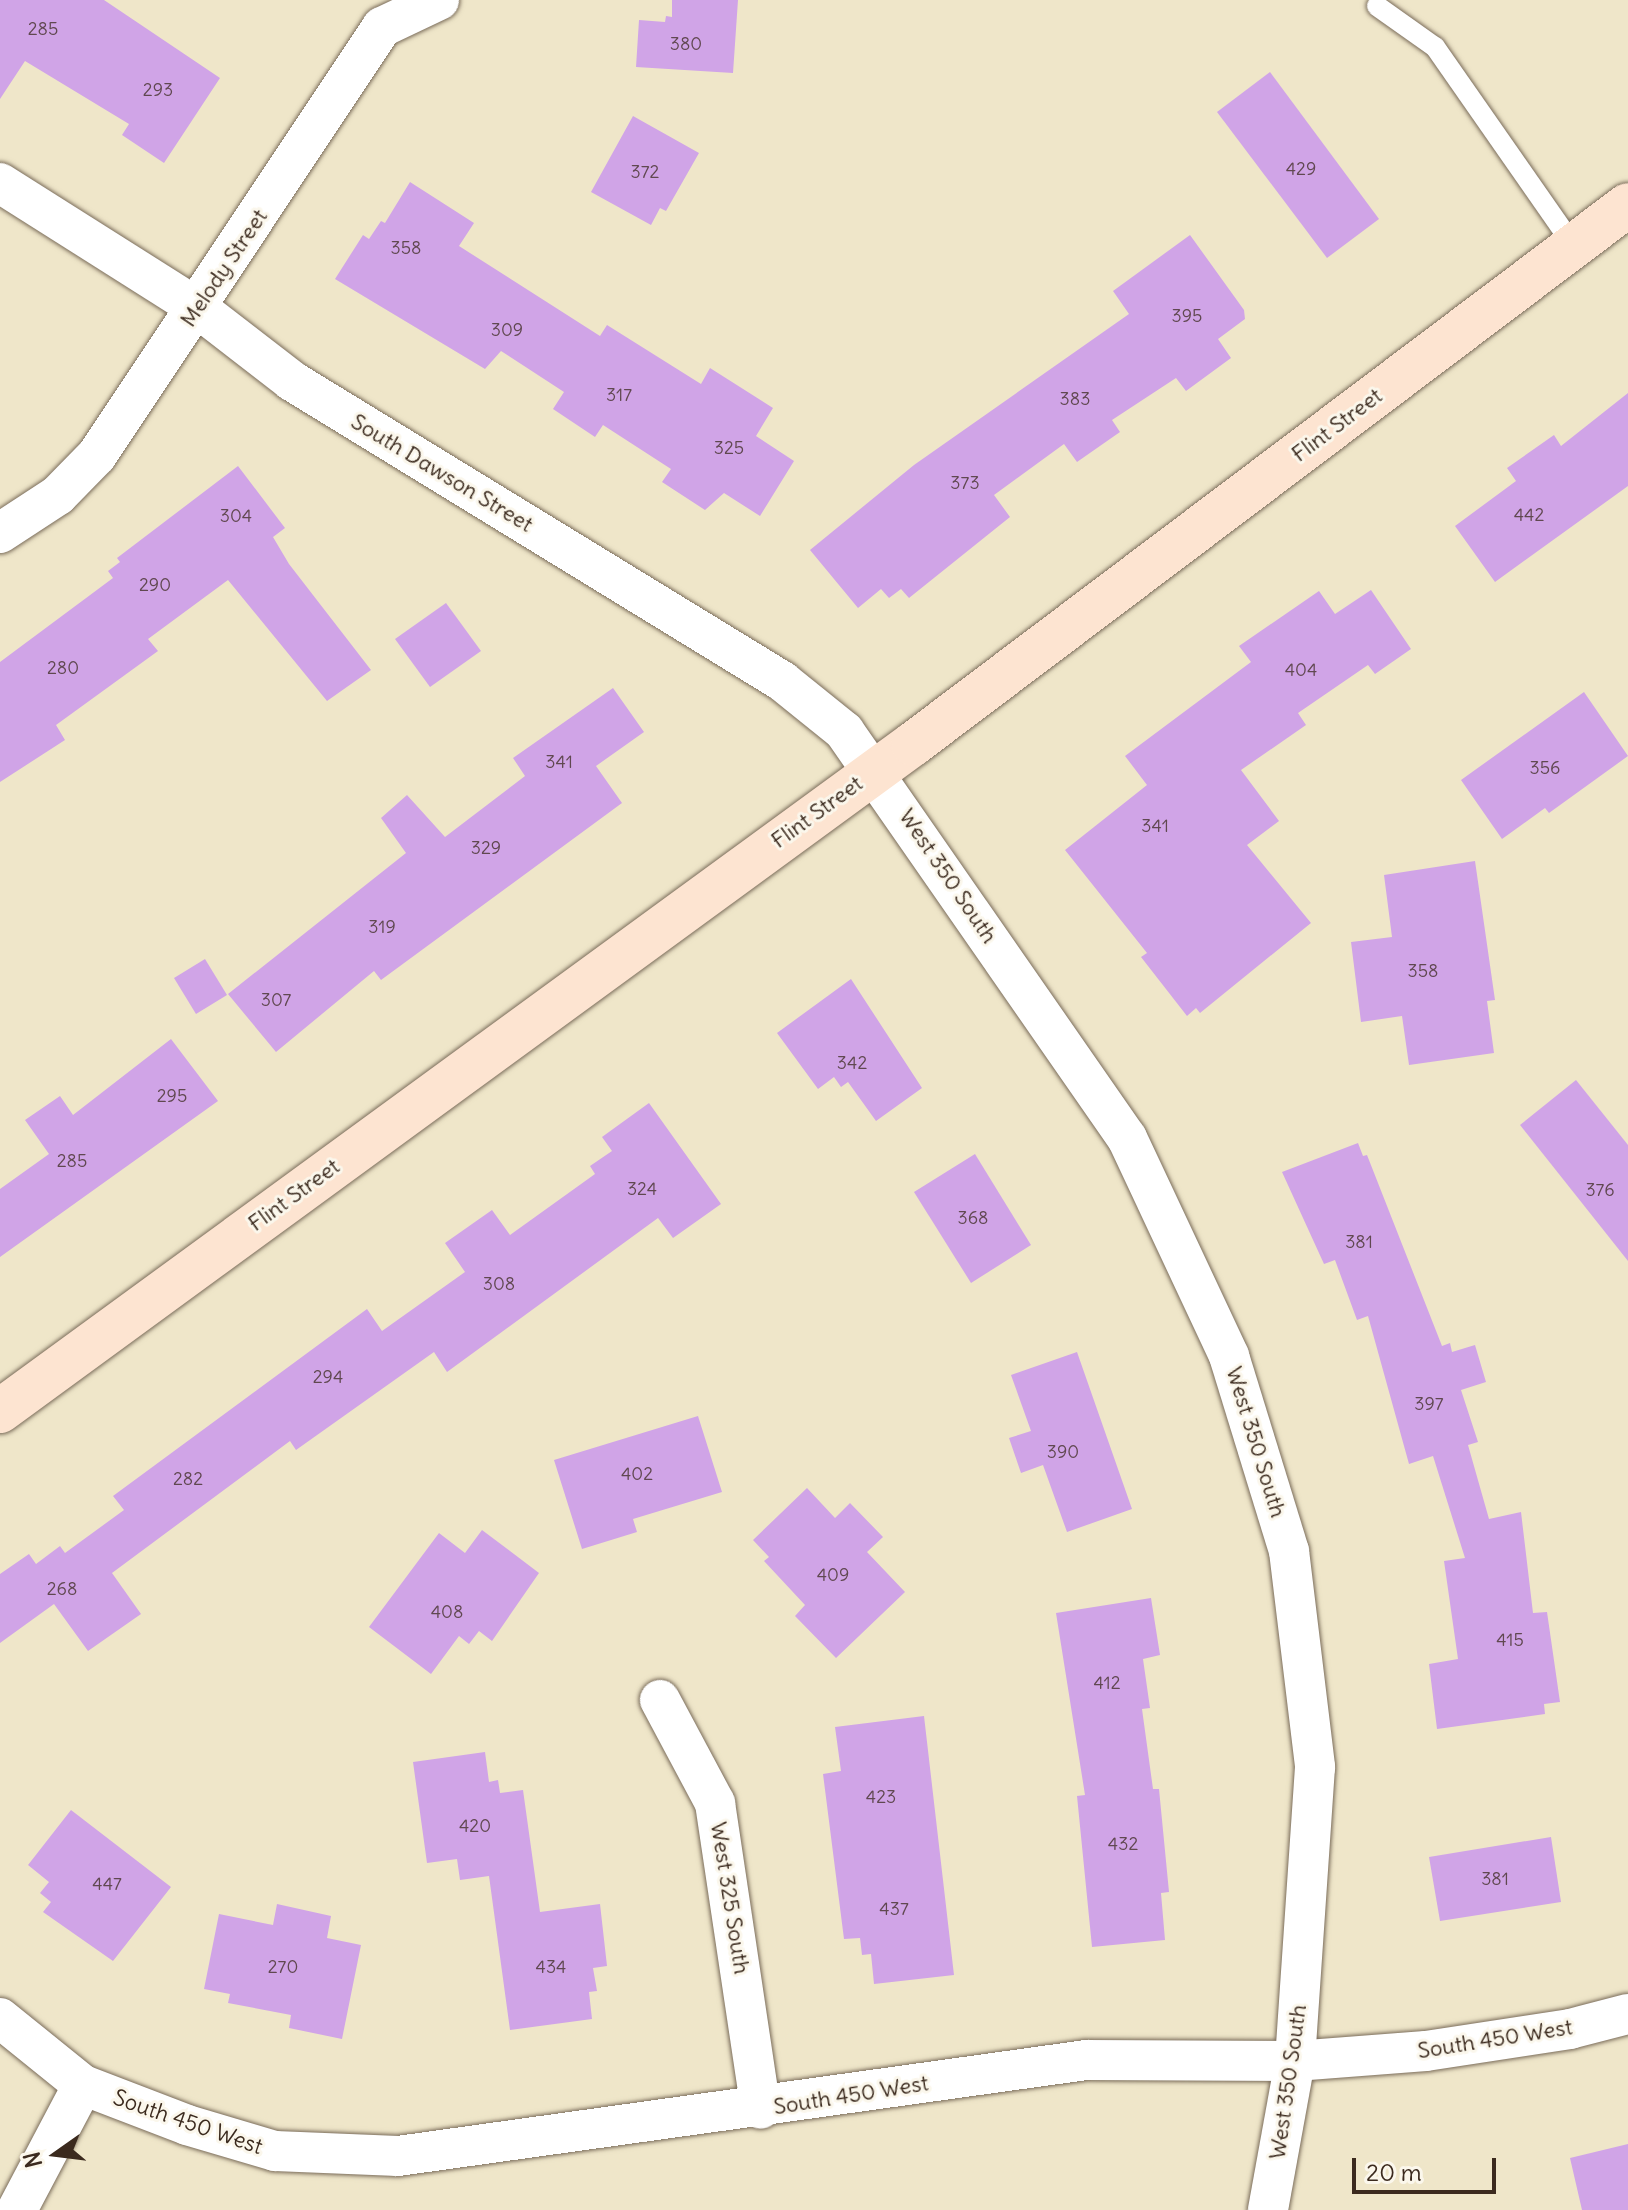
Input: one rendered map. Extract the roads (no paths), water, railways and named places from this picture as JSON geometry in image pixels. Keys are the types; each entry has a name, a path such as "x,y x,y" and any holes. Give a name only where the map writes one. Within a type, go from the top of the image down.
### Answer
{"street":[{"name":"Melody Street","path":"0,533 58,495 97,455 199,309 382,27 439,0"},
{"name":"South Dawson Street","path":"0,183 199,309 292,381 782,681 844,731 874,770"},
{"name":"Flint Street","path":"0,1411 874,770 1628,205"},
{"name":"West 350 South","path":"874,770 1127,1138 1229,1356 1289,1551 1315,1767 1295,2061 1268,2210"},
{"name":"West 325 South","path":"660,1700 715,1803 761,2109"},
{"name":"South 450 West","path":"0,2018 83,2085 275,2151 398,2156 761,2109 1086,2060 1295,2061 1426,2051 1570,2029 1628,2014"},
{"path":"17,2210 83,2085"}],"lane":[{"path":"1377,6 1435,47 1574,246"}]}
